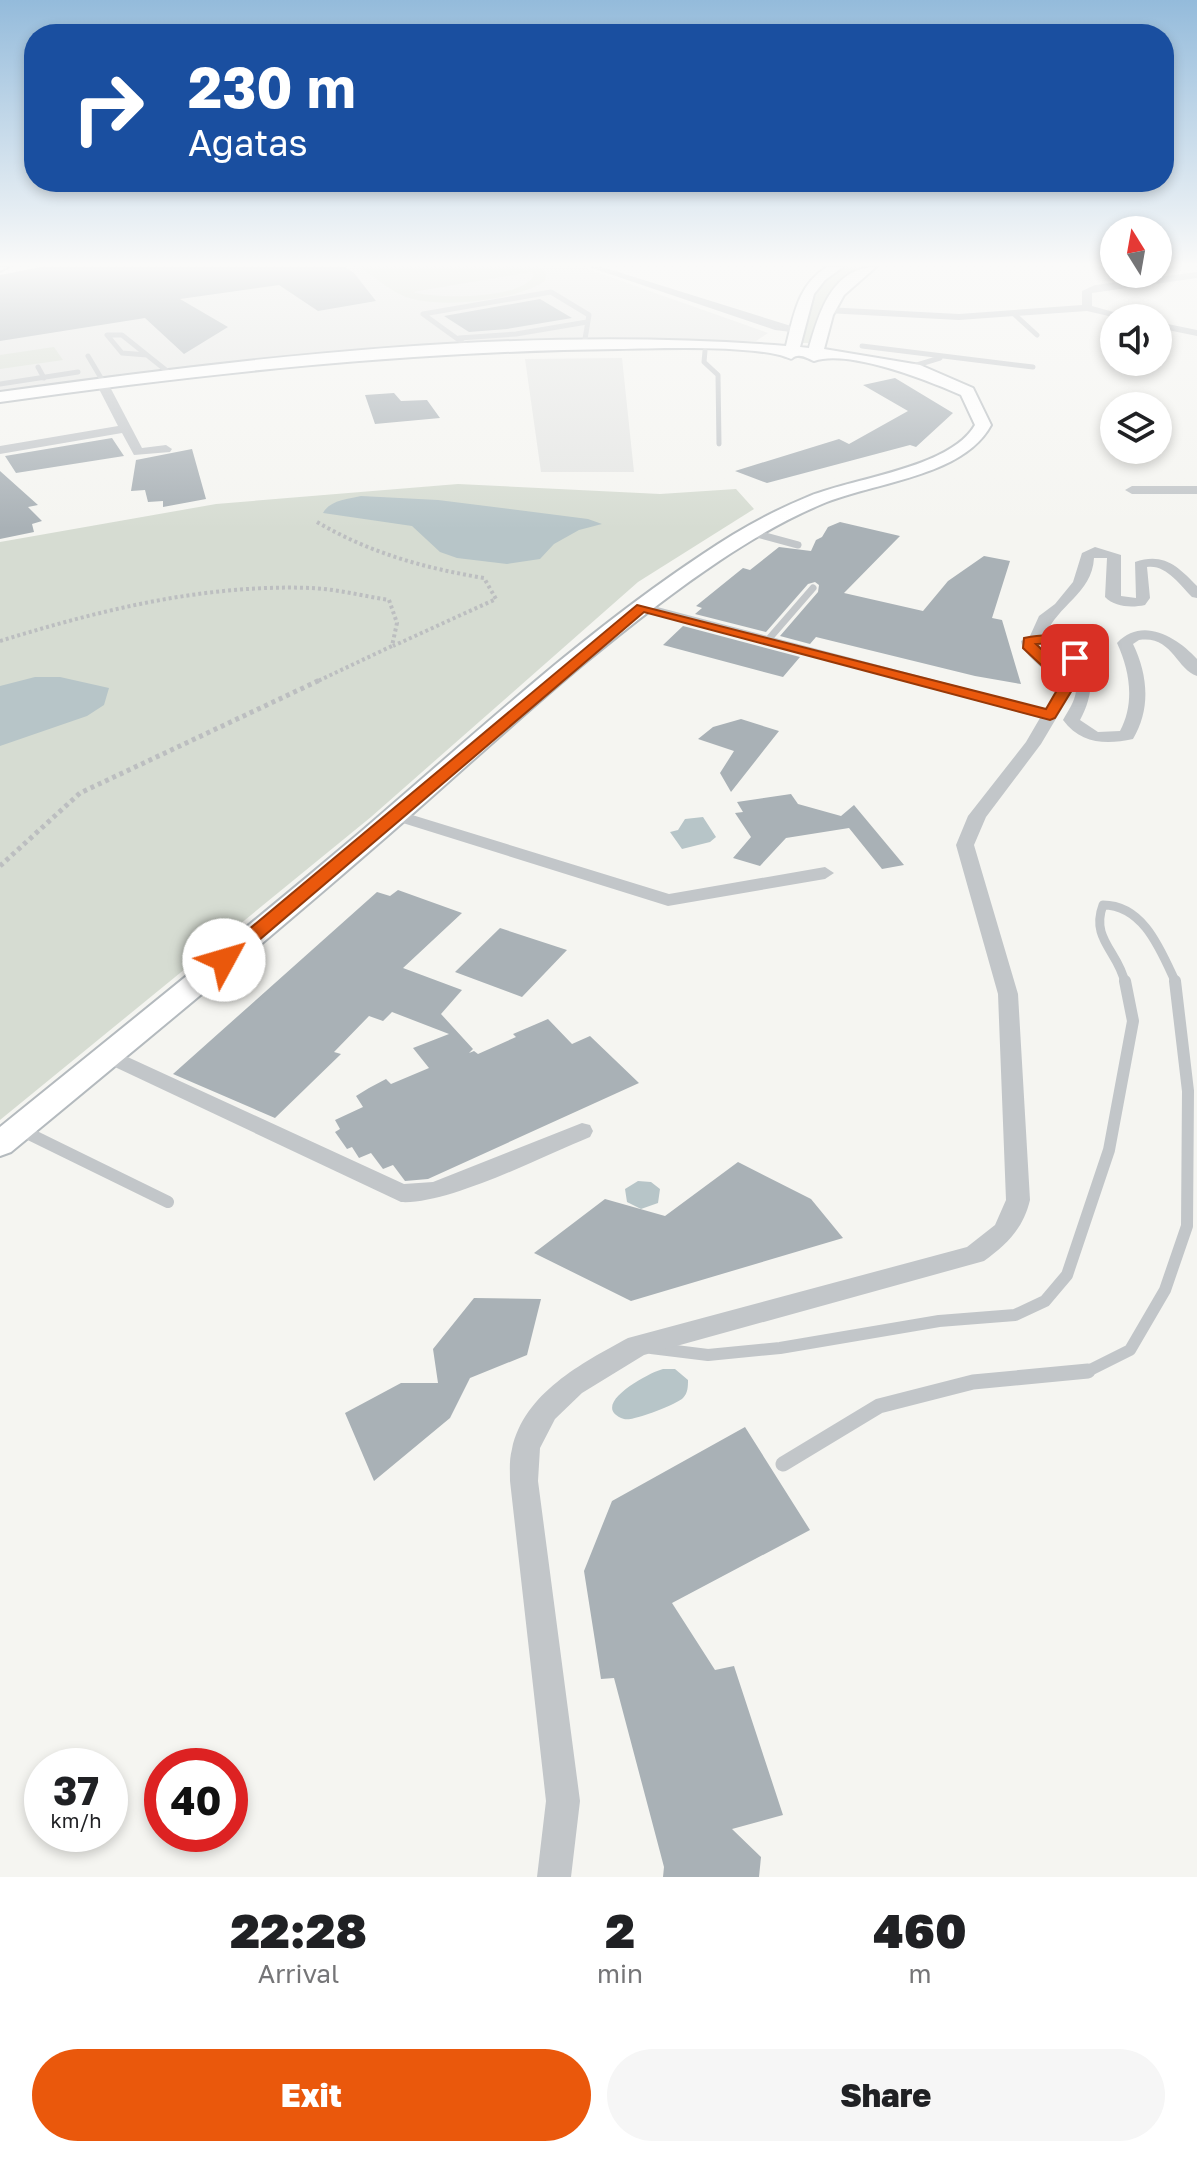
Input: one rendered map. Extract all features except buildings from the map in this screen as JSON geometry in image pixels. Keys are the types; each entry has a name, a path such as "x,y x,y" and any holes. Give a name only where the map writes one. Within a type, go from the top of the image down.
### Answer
{"main road":[{"path":"0,400 172,375 358,355"},
{"path":"104,385 456,355"},
{"path":"9,1136 642,607 750,532 832,493 949,456 980,433 983,415 971,396 946,379 913,368 818,355"}],"street":[{"path":"104,385 138,452 166,449"},
{"path":"0,450 127,428"},
{"path":"1132,490 1197,490"},
{"path":"1037,638 1044,619 1060,607 1080,583 1086,571 1087,556 1095,551 1109,552 1116,558 1112,597 1119,601 1140,602 1143,598 1140,565 1148,561 1167,565 1197,594"},
{"path":"642,607 1050,715"},
{"path":"554,1877 563,1801 524,1481 526,1445 544,1412 569,1388 637,1346 975,1254 996,1240 1014,1221 1018,1200 1008,994 965,845 977,816 1033,744 1065,690 1061,676 1049,661 1028,645 1029,641 1047,637 1065,643 1085,672 1084,693 1071,720 1076,727 1093,737 1113,739 1127,735 1133,725 1139,680 1125,643 1128,639 1146,634 1168,641 1197,671"},
{"path":"396,815 668,900 825,873"},
{"path":"108,1055 401,1193 437,1190 582,1131"}],"lane":[{"path":"142,355 147,355 172,375"},
{"path":"708,355 704,362 718,375 719,444"},
{"path":"934,355 1033,367"},
{"path":"88,356 104,385"},
{"path":"913,368 946,356"},
{"path":"992,362 1022,374"},
{"path":"38,367 44,378"},
{"path":"0,384 78,372"},
{"path":"750,532 798,545"},
{"path":"767,641 813,588"},
{"path":"637,1346 708,1355 780,1348 939,1321 1015,1315 1045,1301 1067,1275 1109,1150 1133,1021 1122,968 1102,938 1098,911 1103,905 1117,905 1136,915 1158,945 1177,984 1188,1091 1187,1226 1165,1290 1130,1350 1088,1371 973,1382 879,1406 783,1464"},
{"path":"9,1136 168,1202"}],"path":[{"path":"0,866 80,793 496,599 484,578 408,565 352,544 317,522"},
{"path":"0,641 118,608 210,591 313,588 389,600 397,623 392,646"}],"shaded area":[{"path":"0,355 307,355 302,355 0,394"},
{"path":"0,355 59,355 63,360 0,369"},
{"path":"622,358 634,472 541,472 525,359"},
{"path":"458,484 660,494 736,489 754,509 638,582 371,817 0,1120 0,542 216,504"},
{"path":"361,496 438,500 588,519 602,524 579,530 554,544 540,559 507,564 457,558 440,552 412,526 323,513 335,503"},
{"path":"35,677 60,677 109,688 104,705 87,716 0,746 0,686"},
{"path":"703,817 716,837 710,842 682,849 670,832 678,830 685,819"},
{"path":"638,1181 651,1182 660,1189 658,1203 641,1209 627,1202 625,1189"},
{"path":"663,1369 675,1369 688,1380 683,1398 636,1418 624,1419 614,1413 612,1406 624,1390"}],"route":[{"path":"224,960 642,607 1050,715 1065,690 1061,676 1049,661 1028,645 1029,641 1047,637 1056,639 1065,643 1075,658"}]}
